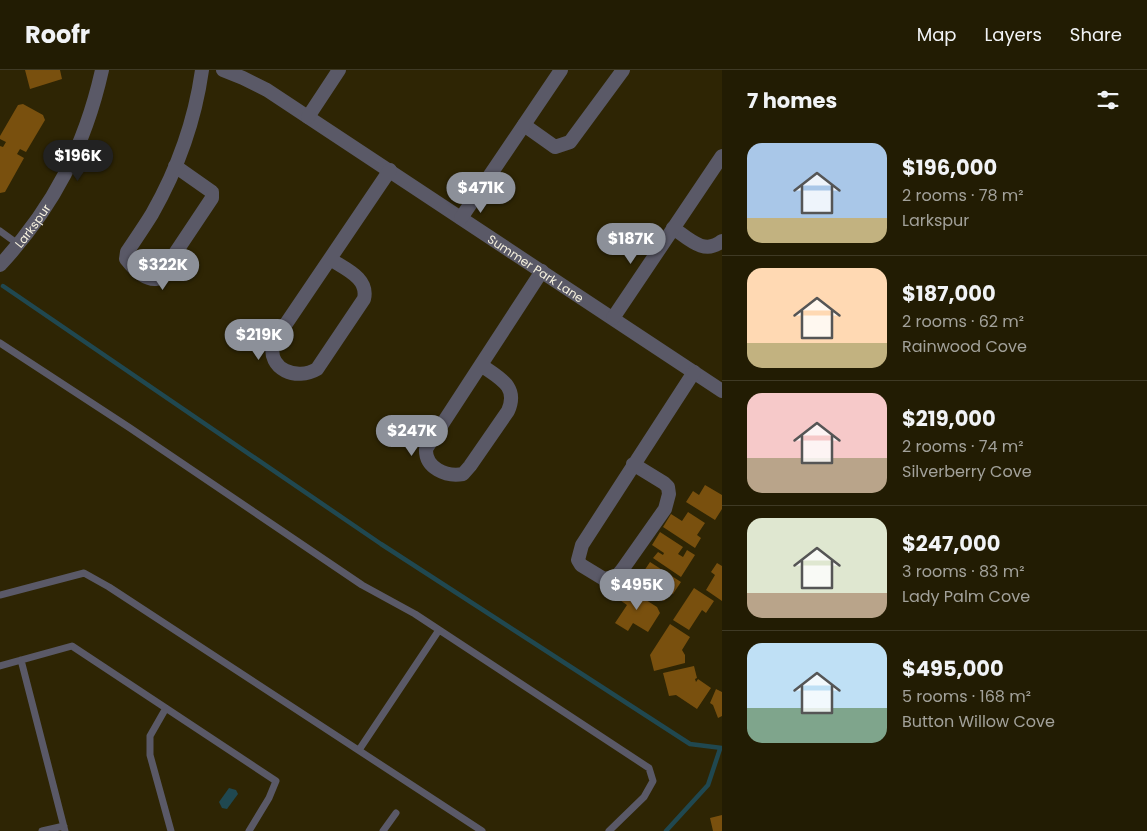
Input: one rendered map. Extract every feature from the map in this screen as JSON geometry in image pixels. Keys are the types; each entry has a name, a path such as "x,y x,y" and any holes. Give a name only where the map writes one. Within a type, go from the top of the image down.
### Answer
{"street":[{"name":"Larkspur","path":"0,265 19,245 43,212 64,177 82,140 95,101 102,70"},
{"path":"175,166 212,192 212,198 164,270 156,278 151,279 132,268 126,259 127,252 152,214 175,166 188,130 202,70"},
{"name":"Summer Park Lane","path":"222,70 244,78 267,90 722,391"},
{"path":"308,117 339,70"},
{"path":"460,218 561,70"},
{"path":"524,125 555,147 570,142 623,70"},
{"path":"613,318 722,156"},
{"path":"330,259 357,276 363,283 366,292 364,299 317,369 308,374 291,374 273,358 273,343 390,170"},
{"path":"673,228 698,245 708,248 722,242"},
{"path":"481,365 504,381 510,389 512,396 511,404 470,466 462,474 447,475 428,462 426,449 542,271"},
{"path":"633,464 668,487 669,494 665,509 622,570 616,576 604,579 581,566 578,560 578,553 633,464 694,372"}],"lane":[{"path":"0,231 19,245"},
{"path":"0,343 362,584 439,630 649,768 652,781 644,797 609,831"},
{"path":"0,595 84,573 109,586 482,831"},
{"path":"359,750 439,630"},
{"path":"0,666 72,646 166,708 276,781 269,798 249,831"},
{"path":"21,660 64,829 42,831"},
{"path":"166,708 150,736 150,755 171,831"},
{"path":"383,831 396,813"}],"water":[{"path":"229,788 236,790 238,794 227,809 222,808 219,802"}],"building":[{"path":"25,70 60,70 62,79 30,89"},
{"path":"23,104 43,115 45,120 26,152 20,149 17,154 24,158 5,192 0,193 0,146 3,147 6,142 0,139 0,136 18,105"},
{"path":"705,485 722,495 722,509 715,520 686,502 693,491 699,495"},
{"path":"688,512 705,523 697,535 701,538 695,548 663,527 671,514 682,521"},
{"path":"660,532 683,547 678,554 683,557 687,550 695,555 681,577 653,558 658,552 663,555 664,553 652,545"},
{"path":"650,562 681,582 673,594 670,592 664,601 657,596 653,597 641,589 646,581 640,577"},
{"path":"717,563 722,566 722,601 706,590 715,575 711,572"},
{"path":"624,586 657,607 660,613 648,632 633,623 628,631 615,623 627,605 617,598"},
{"path":"694,588 714,601 706,613 702,610 689,630 673,620"},
{"path":"670,624 690,637 682,650 685,655 685,663 654,671 650,655"},
{"path":"694,666 696,682 698,679 711,688 697,709 676,695 669,696 663,673"},
{"path":"716,689 722,692 722,716 718,718 713,705 710,703"},
{"path":"722,815 722,831 713,831 710,818"}],"waterway":[{"path":"3,286 381,544 690,744 722,748"},
{"path":"666,831 708,785 720,749"}]}
